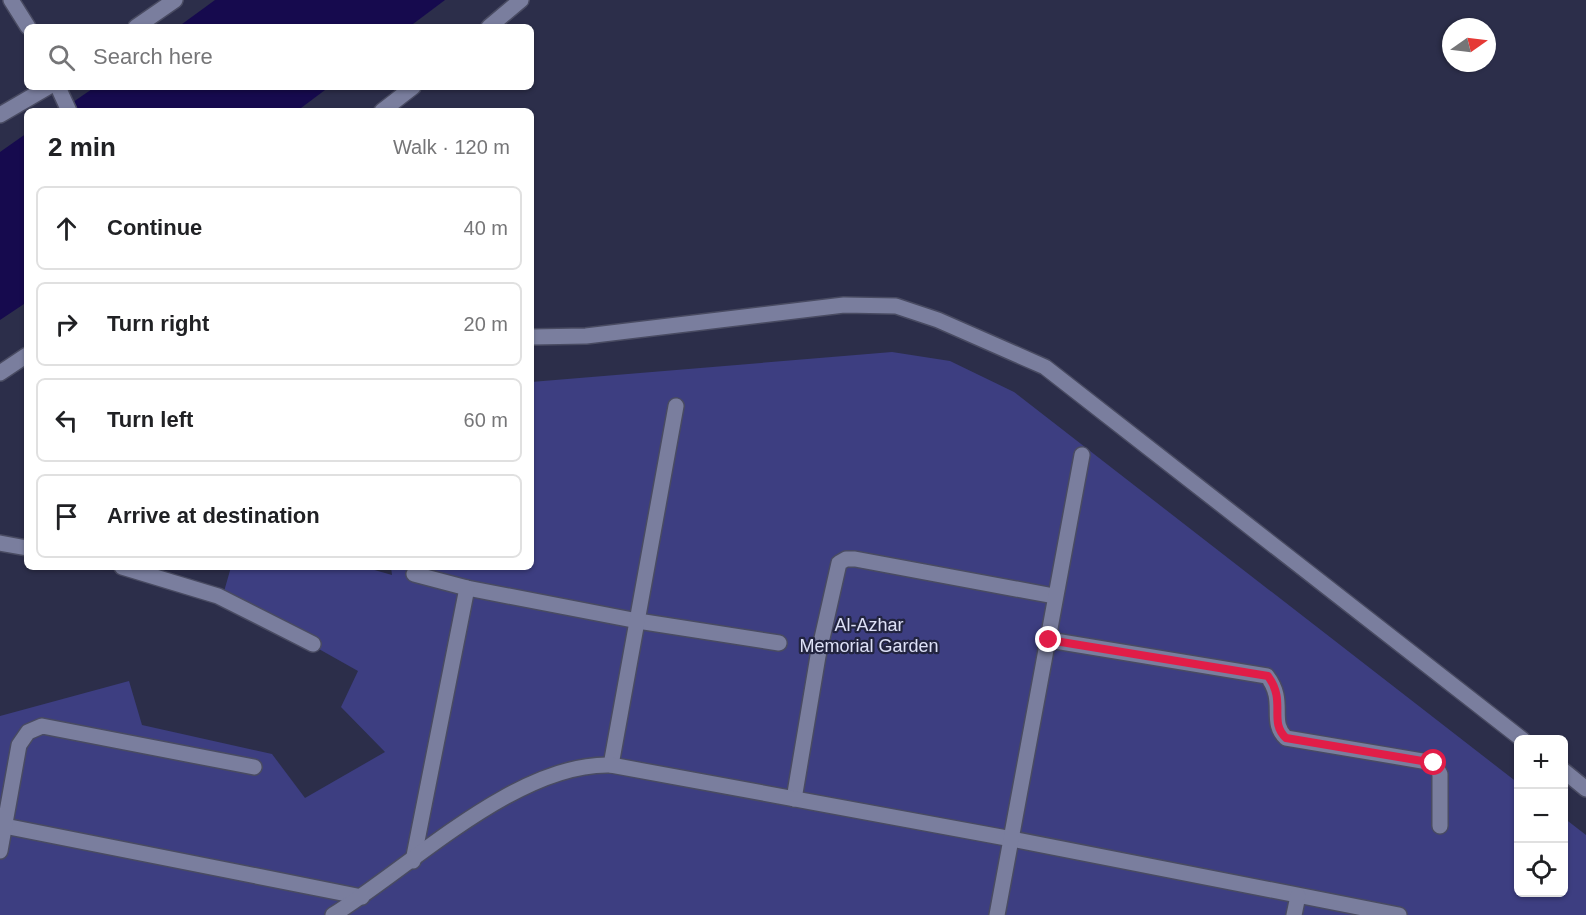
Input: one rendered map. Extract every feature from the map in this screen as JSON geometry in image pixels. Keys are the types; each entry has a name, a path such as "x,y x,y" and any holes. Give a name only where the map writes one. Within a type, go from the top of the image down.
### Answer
{"street":[{"path":"11,0 26,24"},
{"path":"140,24 175,0"},
{"path":"492,24 520,0"},
{"path":"0,115 43,90"},
{"path":"59,90 67,108"},
{"path":"386,108 409,90"},
{"path":"534,337 586,336 844,305 896,306 949,324 1045,367 1516,735"},
{"path":"0,373 24,358"},
{"path":"611,765 676,406"},
{"path":"997,915 1082,455"},
{"path":"0,543 24,547"},
{"path":"794,799 818,656 839,563 846,559 855,559 1054,597"},
{"path":"132,570 218,596 313,644"},
{"path":"414,574 467,588 638,621 779,643"},
{"path":"413,861 467,588"},
{"path":"1049,640 1268,676 1276,687 1279,700 1277,721 1281,733 1286,738 1434,763 1440,774 1440,826"},
{"path":"0,851 2,826 19,744 28,732 42,726 254,767"},
{"path":"333,915 362,897 485,809 548,776 589,765 611,765 1012,839 1298,896 1356,911 1399,915"},
{"path":"1568,775 1586,789"},
{"path":"2,826 362,897"},
{"path":"1294,915 1298,896"}],"green space":[{"name":"Al-Azhar Memorial Garden","path":"892,352 950,361 1014,392 1514,780 1514,897 1568,897 1568,821 1586,835 1586,915 0,915 0,716 129,681 142,725 272,754 305,798 385,752 341,707 358,671 223,595 230,570 374,570 392,575 391,570 534,570 534,382"}],"shaded area":[{"path":"215,0 445,0 413,24 182,24"},
{"path":"91,90 325,90 301,108 64,108"},
{"path":"24,135 24,304 0,320 0,152"}],"route":[{"path":"1049,640 1268,676 1276,687 1279,700 1277,721 1281,733 1286,738 1434,763"}]}
